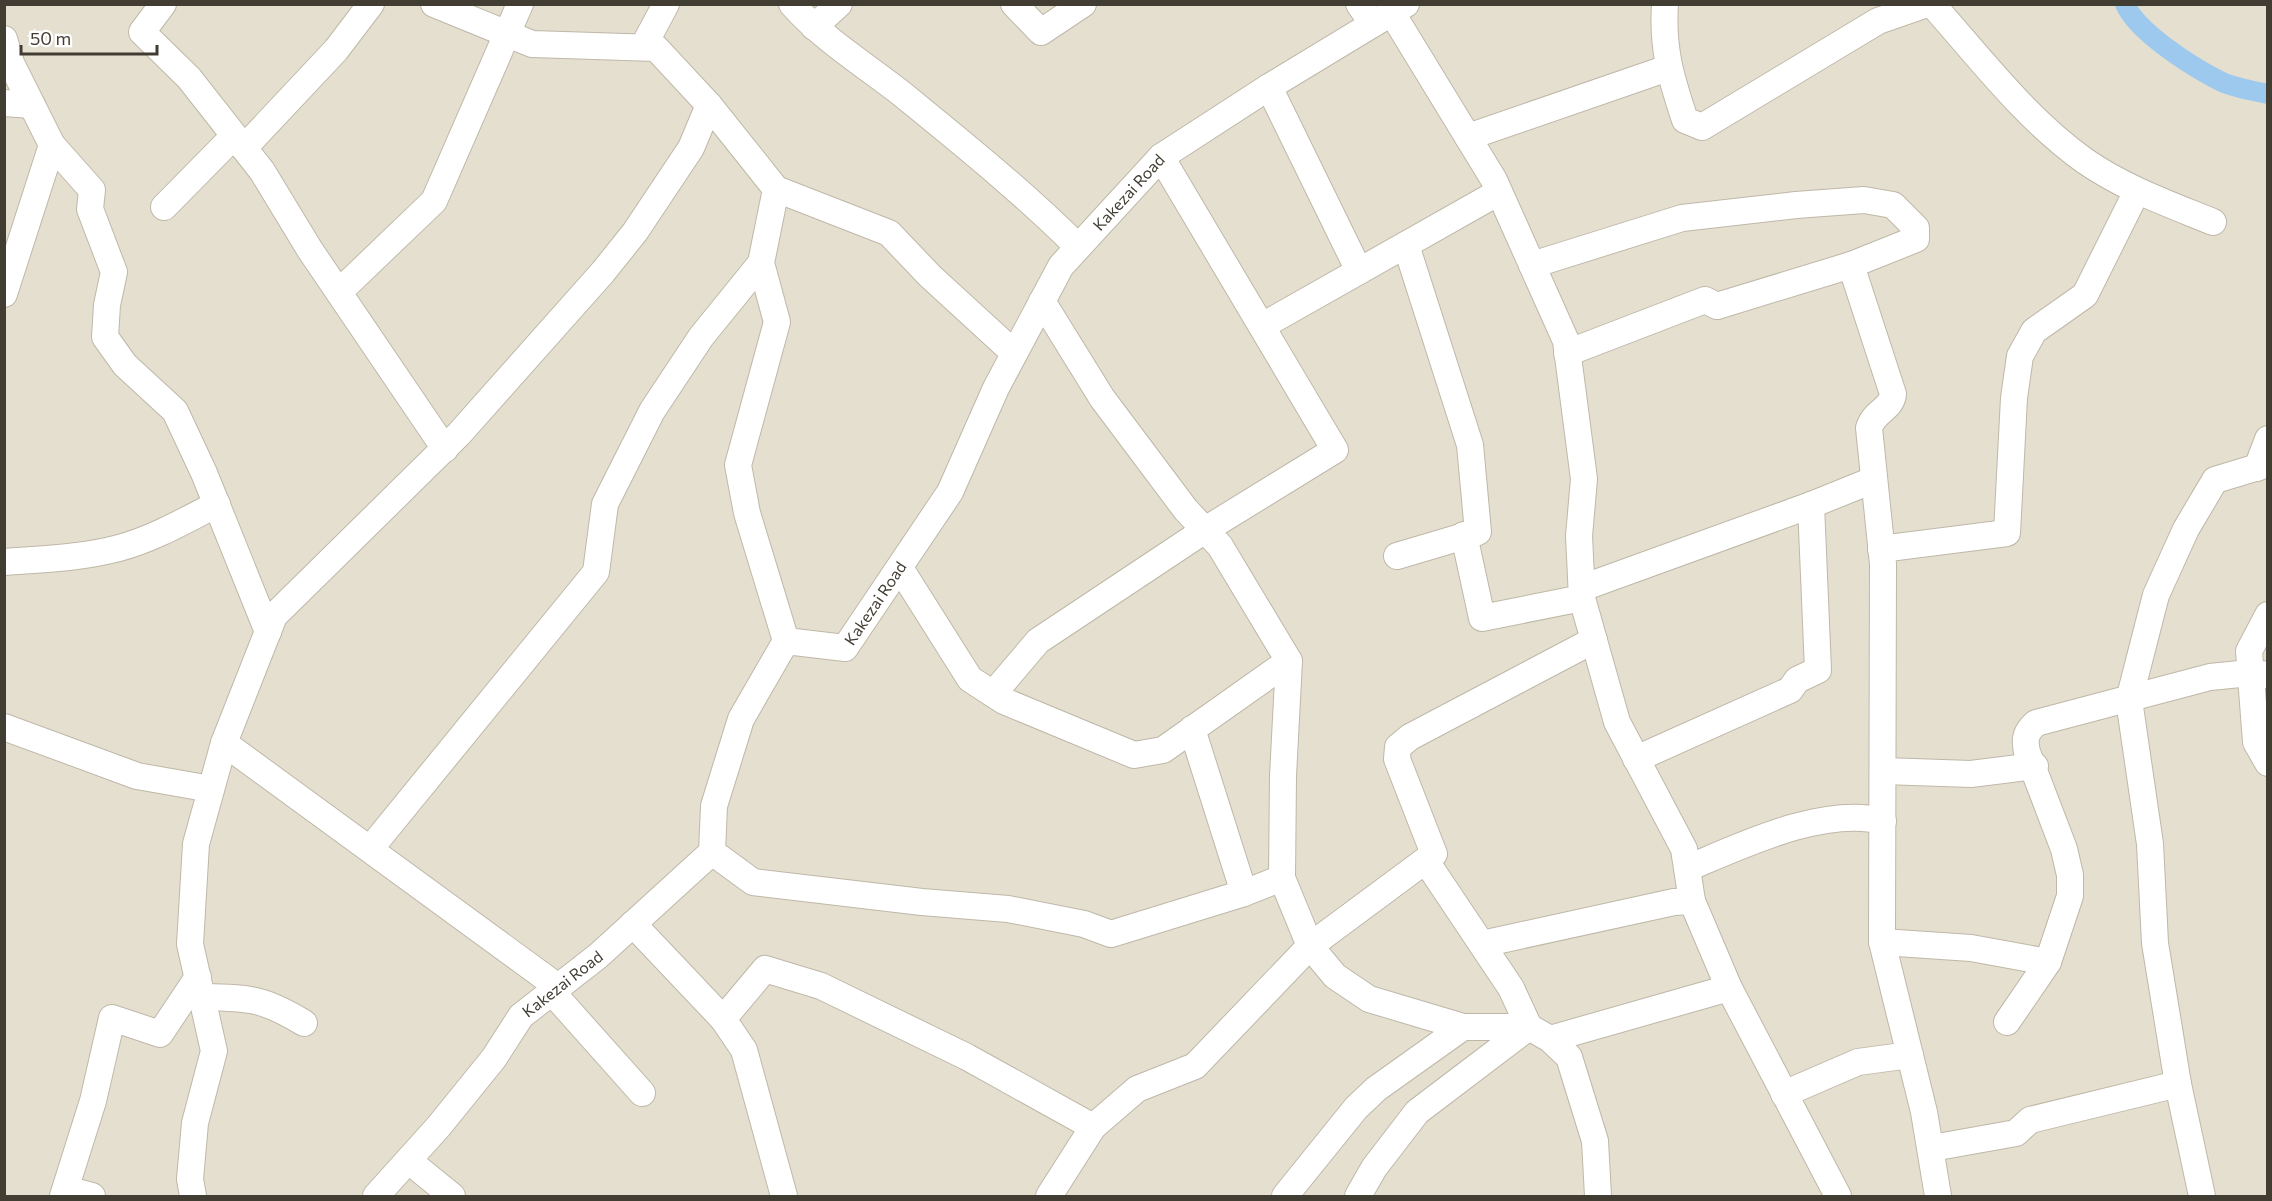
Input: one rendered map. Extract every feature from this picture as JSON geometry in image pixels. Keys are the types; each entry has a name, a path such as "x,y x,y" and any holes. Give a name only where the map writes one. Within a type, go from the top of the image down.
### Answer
{"street":[{"path":"163,4 142,32 189,78 262,171 339,292 445,448"},
{"path":"164,207 239,142 336,50 371,4"},
{"path":"434,4 532,44 656,48 710,105 776,189 889,233 930,276 1014,353"},
{"path":"339,292 434,201 520,4"},
{"path":"643,47 666,4"},
{"path":"792,4 814,27 928,116 1042,212 1078,247"},
{"path":"814,27 839,4"},
{"path":"1014,4 1041,32 1083,4"},
{"path":"1665,4 1663,36 1668,68 1685,120 1702,127 1878,21 1927,4"},
{"path":"1932,4 2042,126 2086,161 2137,191 2213,222"},
{"path":"1383,12 1468,137 1499,192 1566,341 1584,480 1579,536 1582,593 1617,722 1684,849 1692,901 1729,988 1838,1197"},
{"name":"Kakezai Road","path":"786,641 845,648 950,492 996,388 1061,266 1161,157 1383,12"},
{"path":"4,39 11,63 52,145 92,190 90,209 114,272 107,305 105,337 125,365 175,411 217,504 268,632"},
{"path":"1468,137 1668,68"},
{"path":"1269,87 1359,271"},
{"path":"4,103 32,105"},
{"path":"193,1197 190,1179 195,1123 214,1051 190,944 196,844 224,743 274,616 445,448 596,280 635,231 690,148 710,105"},
{"path":"5,292 52,145"},
{"path":"993,694 1038,641 1205,530 1335,450 1161,157"},
{"path":"776,189 761,263 777,322 738,465 747,513 786,641 741,718 714,806 712,852 753,882 922,902 1008,909 1084,924 1111,934 1244,893 1282,878"},
{"path":"1881,549 2007,533 2014,398 2020,356 2034,331 2085,295 2137,191"},
{"path":"1262,326 1499,192"},
{"path":"1532,265 1682,218 1796,205 1864,200 1893,206 1916,228 1916,239 1851,265 1717,306 1705,300 1567,353"},
{"path":"1397,556 1478,532 1470,446 1406,245"},
{"path":"370,849 596,572 605,504 652,411 701,337 761,263"},
{"path":"1851,265 1893,394 1889,405 1872,419 1869,428 1881,549 1884,771 1882,942 1932,1148 1938,1197"},
{"path":"1042,302 1102,398 1186,510 1220,546 1289,661 1283,776 1282,878 1310,946 1335,975 1369,999 1462,1027 1540,1033 1729,988"},
{"path":"2202,1197 2178,1084 2155,943 2150,844 2129,700 2156,595 2186,529 2215,480 2262,466 2268,439"},
{"path":"1464,535 1482,618 1582,593 1873,480"},
{"path":"4,562 88,555 122,548 180,524 217,504"},
{"path":"1636,759 1790,690 1797,680 1818,670 1811,505"},
{"path":"900,568 970,679 993,694 1134,755 1163,750 1289,661"},
{"path":"2268,615 2248,651 2259,674 2256,742 2268,763"},
{"path":"1049,1197 1093,1127 1137,1089 1194,1066 1310,946 1434,855 1397,759 1398,747 1410,737 1594,640"},
{"path":"2007,1022 2048,962 2070,896 2070,875 2064,849 2025,741 2028,730 2036,723 2210,677 2259,674"},
{"path":"4,727 137,776 211,789"},
{"path":"1192,729 1244,893"},
{"path":"224,743 370,849 555,989 642,1094"},
{"path":"1884,771 1971,774 2035,766"},
{"path":"1688,868 1786,828 1865,817 1883,821"},
{"name":"Kakezai Road","path":"376,1197 409,1161 494,1058 522,1016 633,924 712,852"},
{"path":"1426,861 1540,1033 1569,1057 1595,1141 1598,1197"},
{"path":"1482,944 1674,902 1692,901"},
{"path":"633,924 723,1019 744,1050 784,1197"},
{"path":"1882,942 1971,948 2048,962"},
{"path":"723,1019 765,969 820,986 967,1057 1093,1127"},
{"path":"200,987 273,1004 304,1023"},
{"path":"92,1197 65,1193 93,1101 112,1018 160,1034 200,987"},
{"path":"1285,1197 1356,1108 1376,1089 1462,1027"},
{"path":"1358,1197 1374,1168 1417,1112 1540,1033"},
{"path":"1784,1094 1858,1062 1910,1055"},
{"path":"1932,1148 2016,1134 2030,1119 2178,1084"},
{"path":"409,1161 452,1197"}],"shaded area":[{"path":"5,5 2267,5 2267,1196 5,1196"}],"waterway":[{"path":"2125,4 2131,15 2153,37 2194,66 2229,85 2268,94"}]}
